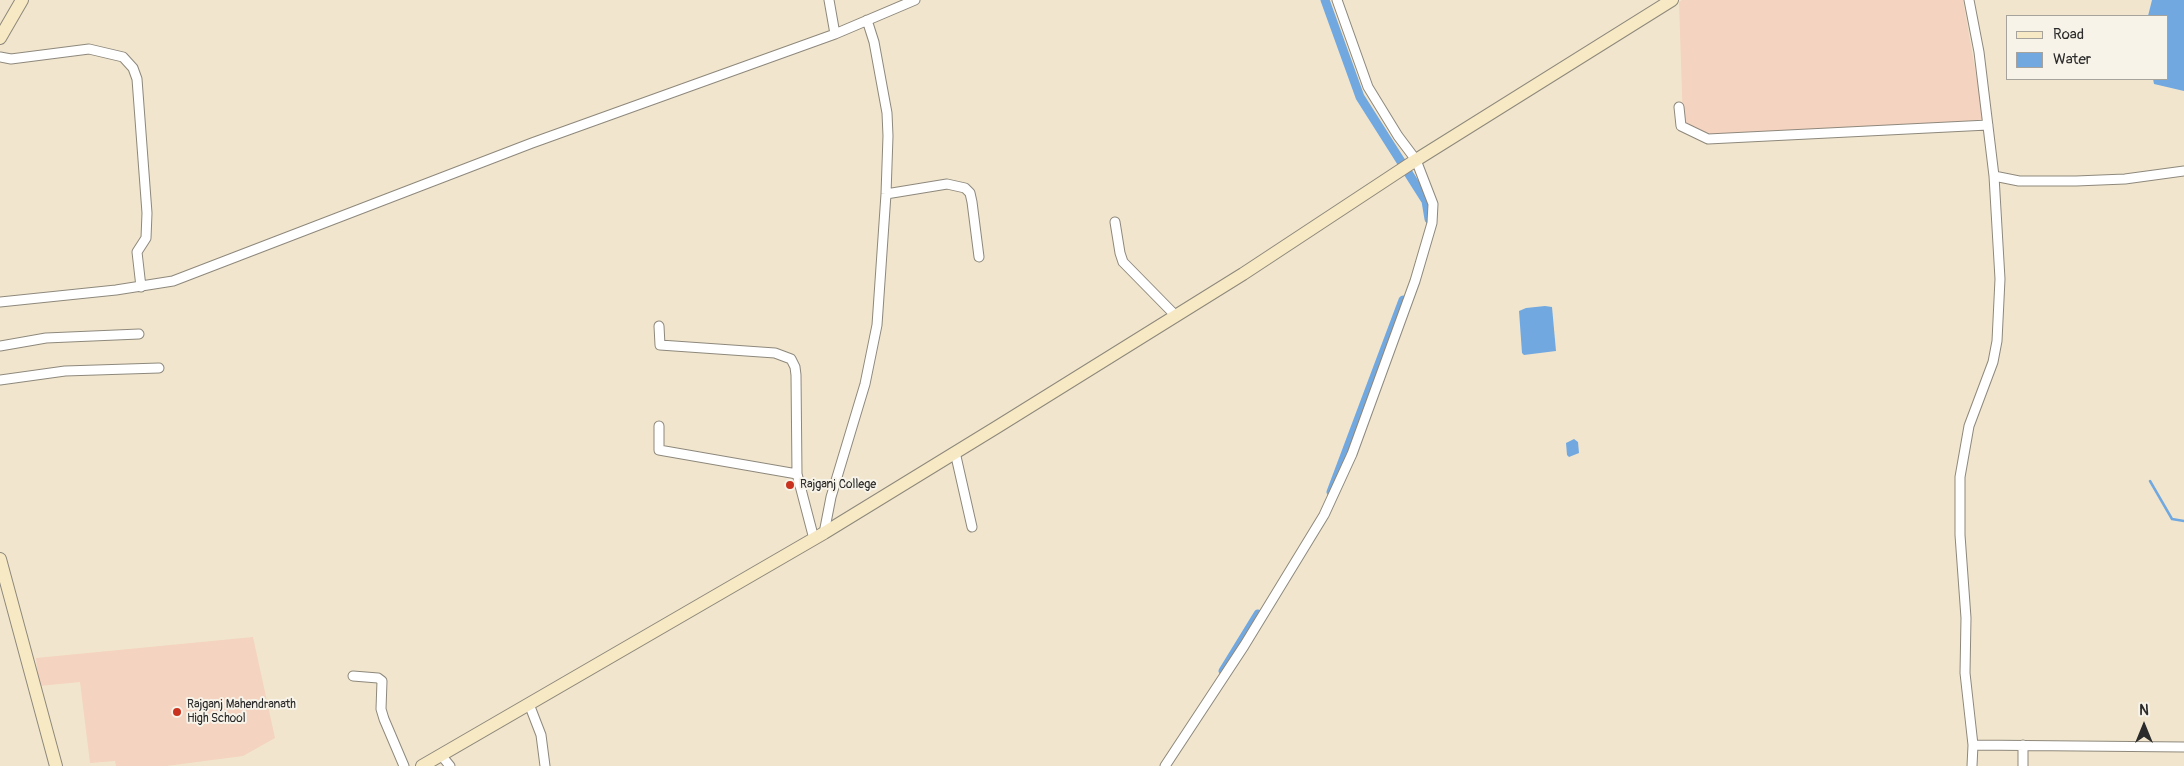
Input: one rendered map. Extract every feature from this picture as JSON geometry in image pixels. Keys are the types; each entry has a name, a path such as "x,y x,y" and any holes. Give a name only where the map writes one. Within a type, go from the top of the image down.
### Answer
{"street":[{"path":"0,38 22,0"},
{"path":"830,0 835,34"},
{"path":"0,302 141,287 173,281 532,143 835,34 915,0"},
{"path":"1165,766 1244,646 1314,530 1352,454 1415,281 1432,223 1433,204 1409,165 1398,136 1368,87 1337,0"},
{"path":"422,766 819,536 1176,316 1409,165 1672,0"},
{"path":"1969,0 1979,52 1994,176 2000,279 1997,342 1993,362 1969,426 1963,452 1959,501 1966,618 1965,673 1973,746 1972,766"},
{"path":"819,536 865,384 877,325 886,194 887,112 874,42 867,20"},
{"path":"0,57 11,59 90,49 123,57 133,68 137,79 147,213 146,238 137,252 141,287"},
{"path":"1679,107 1681,126 1708,139 1988,125"},
{"path":"1994,176 2019,181 2076,181 2125,179 2184,171"},
{"path":"886,194 947,184 965,188 970,193 972,202 979,256"},
{"path":"1115,222 1123,262 1176,316"},
{"path":"659,326 660,345 775,353 791,359 796,367 797,474 819,536"},
{"path":"0,346 46,338 139,334"},
{"path":"0,380 65,371 159,368"},
{"path":"659,426 659,450 797,474"},
{"path":"955,452 972,526"},
{"path":"0,559 56,766"},
{"path":"353,676 378,678 382,681 381,708 404,766"},
{"path":"529,704 541,736 545,766"},
{"path":"2023,745 2023,766"},
{"path":"1973,746 2184,747"},
{"path":"442,755 450,766"}],"shaded area":[{"path":"1682,0 1963,0 1984,120 1708,136 1683,124 1679,2"},
{"name":"Rajganj Mahendranath High School","path":"253,637 275,738 243,756 166,766 116,766 115,761 90,763 80,682 39,686 36,658"}],"water":[{"path":"2152,0 2184,0 2184,91 2154,84 2153,80 2169,80 2169,15 2148,15"},
{"path":"1552,307 1556,351 1524,355 1522,353 1519,311 1526,308"},
{"path":"1574,439 1578,442 1579,453 1569,457 1567,455 1566,443"}],"waterway":[{"path":"1325,0 1360,97 1426,201 1429,219"},
{"path":"1331,492 1403,300"},
{"path":"2150,481 2172,519 2184,521"},
{"path":"1223,671 1258,614"}],"place":[{"name":"Rajganj College","path":"790,485"},
{"name":"Rajganj Mahendranath High School","path":"177,712"}]}
